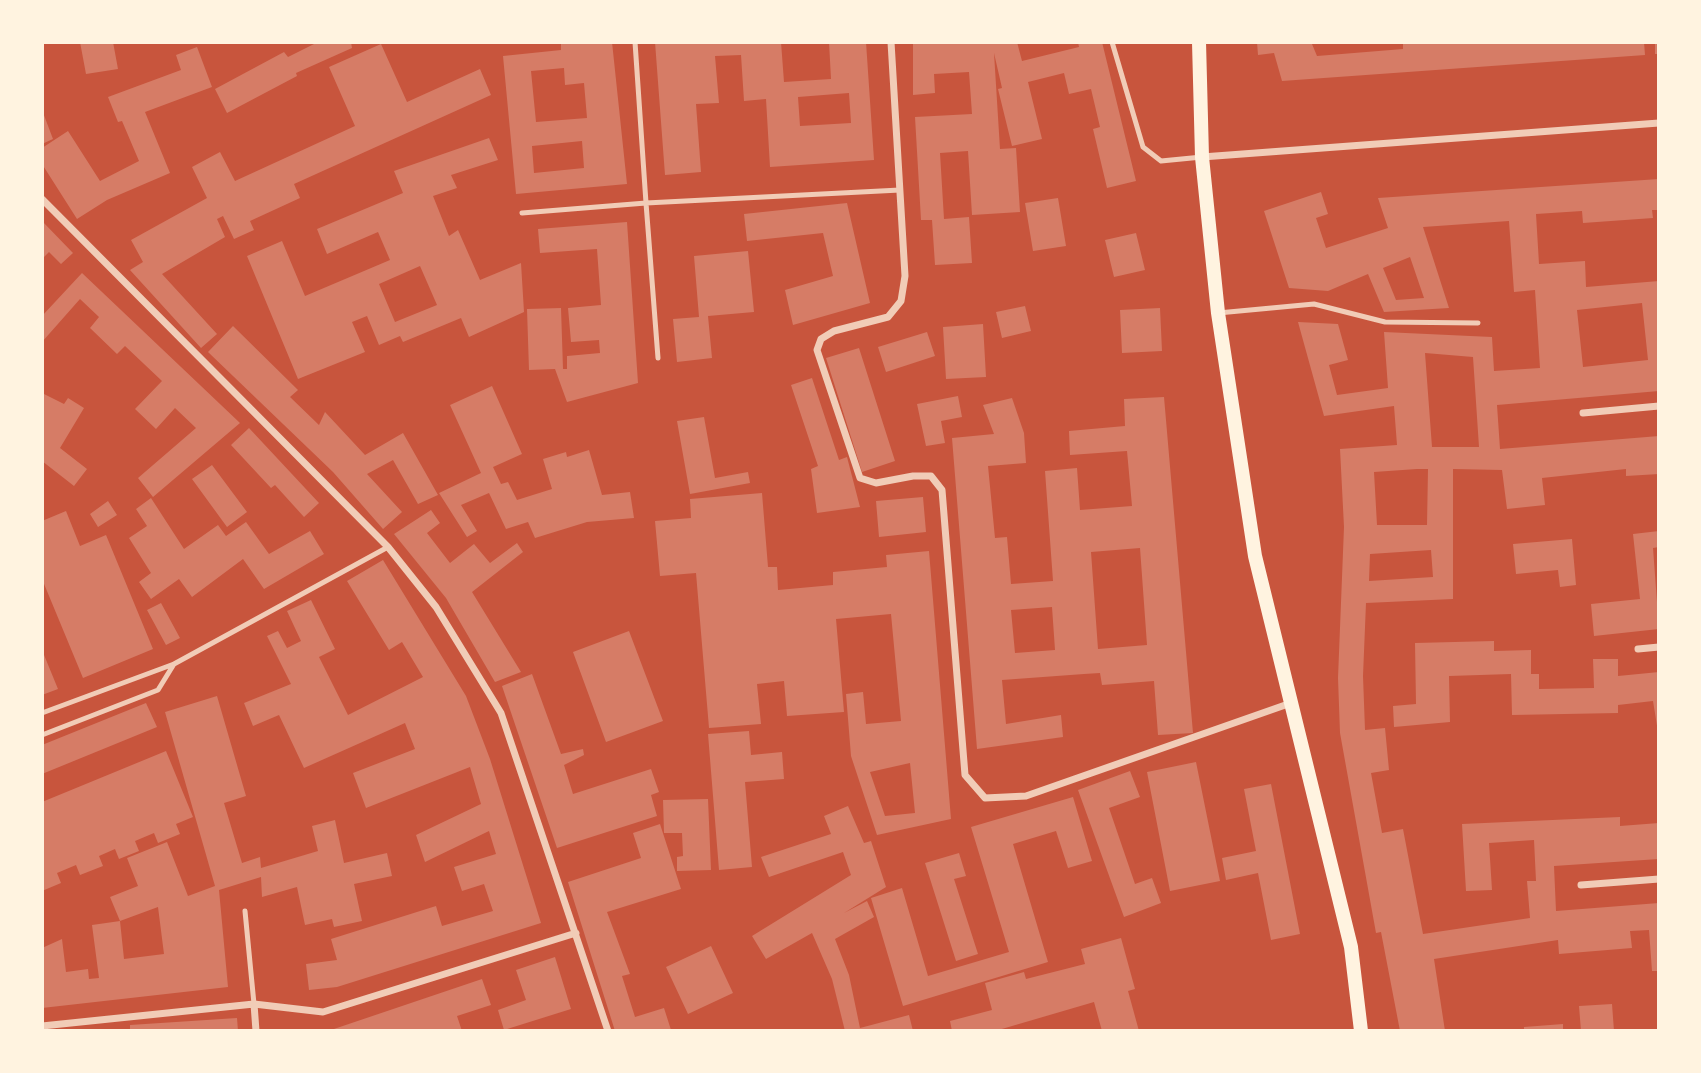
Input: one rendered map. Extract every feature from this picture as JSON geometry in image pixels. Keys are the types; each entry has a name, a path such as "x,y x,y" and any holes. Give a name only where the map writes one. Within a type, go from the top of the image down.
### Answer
{"main road":[{"path":"1199,42 1202,157 1218,313 1255,556 1352,947 1362,1031"}],"street":[{"path":"891,42 905,276 901,301 888,317 834,331 821,339 817,350 860,478 876,484 913,476 930,477 942,490 965,775 985,798 1026,796 1291,703"},
{"path":"1202,157 1659,123"},
{"path":"42,199 388,547 436,607 501,713 608,1031"},
{"path":"1583,413 1659,407"},
{"path":"1638,649 1659,647"},
{"path":"1581,885 1659,879"},
{"path":"42,1026 254,1004 323,1013 576,933"},
{"path":"254,1004 256,1031"}],"lane":[{"path":"635,42 658,358"},
{"path":"1112,42 1143,147 1161,161 1202,157"},
{"path":"522,213 646,203 900,190"},
{"path":"1218,313 1314,304 1385,322 1478,323"},
{"path":"42,713 174,664 388,547"},
{"path":"42,735 158,690 174,664"},
{"path":"245,911 254,1004"}],"building":[{"path":"80,42 113,42 118,69 86,74"},
{"path":"318,42 351,42 352,48 296,73 297,76 227,113 215,89 284,52 288,57"},
{"path":"561,42 612,42 627,184 516,194 503,56 561,50","holes":["564,68 565,85 584,83 587,118 536,122 531,71","582,141 584,168 534,173 532,146"]},
{"path":"655,42 781,42 784,82 831,79 829,42 866,42 874,160 770,167 766,99 744,101 741,55 715,56 719,103 696,104 701,172 665,175","holes":["849,93 851,123 800,126 798,97"]},
{"path":"913,42 1017,42 1022,61 1079,47 1078,42 1102,42 1136,181 1107,188 1093,129 1100,127 1091,89 1069,94 1064,73 1028,82 1042,139 1012,146 998,89 1002,88 994,53 1000,149 1016,148 1020,212 972,215 968,151 940,153 944,219 969,217 972,263 935,265 932,220 921,220 915,117 972,114 969,72 934,74 935,93 913,95"},
{"path":"1257,42 1317,42 1312,44 1317,56 1403,49 1403,42 1644,42 1645,55 1282,81 1274,53 1258,55"},
{"path":"1655,42 1659,42 1659,54 1655,54"},
{"path":"381,44 407,102 480,69 491,95 294,184 300,198 250,221 254,230 234,239 223,216 217,219 225,237 162,274 217,334 201,348 130,270 143,262 131,240 207,198 192,167 220,152 235,181 355,126 329,67"},
{"path":"197,47 212,87 145,112 170,173 107,200 77,219 42,164 42,148 68,131 100,181 139,161 122,121 118,122 108,97 181,70 176,55"},
{"path":"42,110 53,139 42,144"},
{"path":"489,138 498,160 451,175 457,188 433,196 449,236 458,230 480,280 521,263 524,312 469,337 461,318 403,342 400,336 379,345 367,316 352,322 365,352 298,379 247,256 282,241 305,296 390,260 378,232 327,254 317,229 403,193 394,171","holes":["420,266 437,305 395,322 379,284"]},
{"path":"1659,179 1659,210 1652,210 1653,218 1583,223 1582,211 1536,214 1539,264 1585,261 1586,287 1659,281 1659,391 1497,405 1500,449 1659,436 1659,474 1626,476 1626,469 1542,478 1545,505 1507,509 1502,470 1453,469 1453,599 1366,603 1363,676 1365,730 1385,728 1389,770 1371,773 1382,833 1403,829 1423,934 1530,918 1527,881 1536,881 1534,840 1489,843 1492,890 1466,891 1462,824 1620,817 1620,826 1659,823 1659,859 1554,866 1556,911 1659,903 1659,971 1652,971 1649,930 1630,931 1632,948 1559,954 1558,940 1434,959 1445,1031 1400,1031 1381,932 1376,933 1340,733 1338,678 1344,527 1340,449 1397,445 1394,406 1324,416 1298,322 1338,324 1348,360 1329,365 1337,395 1388,388 1384,332 1492,337 1494,371 1540,368 1535,290 1514,292 1509,221 1423,227 1449,308 1384,312 1368,274 1328,291 1289,288 1264,211 1321,192 1328,214 1316,218 1326,248 1388,228 1378,198","holes":["1410,257 1424,298 1396,300 1383,268","1642,303 1648,360 1583,367 1577,310","1425,353 1473,357 1479,447 1432,447","1428,469 1427,525 1377,525 1374,472","1431,550 1433,577 1369,581 1370,554"]},
{"path":"1058,198 1066,246 1033,251 1025,203"},
{"path":"847,203 870,303 793,325 785,290 833,276 823,233 747,241 744,214"},
{"path":"42,221 73,253 61,264 49,252 42,259"},
{"path":"627,222 638,383 567,402 555,369 529,370 527,309 561,308 563,369 567,369 567,356 600,353 599,340 571,342 568,308 601,305 597,249 540,253 538,229"},
{"path":"1136,233 1145,270 1114,277 1105,240"},
{"path":"748,251 754,312 708,316 712,358 677,362 673,319 699,317 694,256"},
{"path":"82,273 240,423 153,497 138,478 196,428 175,408 156,429 135,409 162,381 125,346 117,354 90,328 99,317 80,299 42,342 42,316"},
{"path":"1025,306 1031,331 1002,338 996,312"},
{"path":"1160,308 1162,351 1122,353 1120,310"},
{"path":"983,324 986,377 946,379 943,327"},
{"path":"233,326 298,390 290,397 319,425 325,412 365,455 403,433 438,495 418,504 393,460 367,474 402,512 383,529 333,472 208,352"},
{"path":"927,332 935,356 886,372 878,347"},
{"path":"859,348 895,461 862,472 826,358"},
{"path":"812,378 839,460 847,457 860,507 817,513 811,469 818,466 791,385"},
{"path":"492,386 522,454 493,467 501,484 508,482 517,500 552,489 543,459 566,452 567,457 589,450 602,495 630,492 634,518 587,522 535,538 528,522 506,529 489,493 461,505 477,531 467,537 439,493 481,473 450,405"},
{"path":"42,393 64,404 68,398 84,408 60,448 87,469 74,486 42,461"},
{"path":"958,396 962,417 941,421 945,443 926,446 917,404"},
{"path":"1164,397 1193,733 1158,735 1154,681 1102,685 1100,673 1002,680 1006,724 1061,715 1063,737 977,749 952,438 994,434 983,405 1012,398 1024,433 1026,463 988,466 995,538 1007,537 1011,584 1053,581 1045,471 1077,468 1080,510 1132,506 1127,451 1070,455 1069,431 1125,426 1124,399","holes":["1140,548 1147,645 1098,649 1091,552","1052,607 1055,650 1015,653 1011,610"]},
{"path":"704,417 715,478 748,472 750,483 690,494 677,421"},
{"path":"249,428 319,503 304,517 275,485 271,488 231,445"},
{"path":"212,465 247,512 227,527 192,479"},
{"path":"762,493 768,567 777,567 778,590 833,585 833,572 887,567 886,555 929,551 951,819 877,835 851,756 846,694 863,692 866,724 901,721 891,614 836,619 844,712 787,716 784,681 757,684 761,724 709,728 696,573 660,576 655,521 691,518 690,499","holes":["910,763 915,813 885,816 870,772"]},
{"path":"923,497 926,532 879,537 876,501"},
{"path":"151,498 184,549 218,525 226,536 246,522 269,554 310,531 324,554 264,589 243,559 192,597 179,579 151,599 139,582 151,573 129,538 147,526 136,509"},
{"path":"108,501 117,515 98,527 90,514"},
{"path":"431,510 440,523 427,533 450,563 474,544 490,563 517,543 523,552 472,592 521,672 495,682 446,598 394,534"},
{"path":"66,511 80,546 106,535 153,649 83,678 42,579 42,521"},
{"path":"1659,531 1659,547 1653,548 1659,629 1594,636 1591,604 1640,599 1633,534"},
{"path":"1572,539 1576,585 1560,587 1558,570 1516,574 1513,544"},
{"path":"383,560 466,696 490,759 541,923 337,987 309,990 306,964 337,960 331,939 436,906 442,926 493,911 484,884 462,891 454,867 496,854 489,831 425,862 416,835 481,804 470,767 366,808 353,773 415,749 405,723 304,768 279,715 253,726 244,703 291,684 267,636 278,631 287,648 301,641 287,611 311,600 335,649 319,657 348,715 423,677 402,642 389,650 347,581"},
{"path":"161,603 180,638 166,645 147,610"},
{"path":"629,631 663,721 606,742 573,652"},
{"path":"1494,641 1494,651 1531,650 1531,674 1539,674 1539,689 1594,688 1593,659 1618,659 1618,676 1659,672 1659,738 1653,701 1618,705 1618,713 1512,715 1511,674 1449,676 1450,722 1394,727 1393,706 1416,704 1415,643"},
{"path":"42,650 58,689 42,695"},
{"path":"532,674 561,754 583,749 584,755 564,765 573,794 651,769 659,792 651,795 657,816 557,848 502,686"},
{"path":"217,696 246,796 224,803 242,863 260,857 261,868 318,851 312,826 335,820 344,863 387,853 392,876 354,884 362,921 334,927 332,919 305,925 297,887 262,897 261,877 219,890 228,987 42,1008 42,948 62,939 66,972 88,969 89,979 99,978 92,925 120,921 110,897 138,886 127,858 167,842 188,896 215,886 165,712","holes":["158,907 164,954 124,959 120,921"]},
{"path":"146,703 157,727 42,774 42,745"},
{"path":"749,731 751,755 782,752 784,779 745,782 752,867 719,870 708,734"},
{"path":"166,751 193,817 176,824 180,834 158,843 154,833 135,841 139,851 119,859 115,849 99,856 103,866 80,875 76,865 57,873 61,883 42,891 42,802"},
{"path":"1196,762 1220,881 1170,891 1147,772"},
{"path":"1130,771 1140,797 1109,808 1135,884 1152,878 1161,903 1124,917 1078,790"},
{"path":"1271,784 1300,934 1271,940 1258,873 1226,880 1222,858 1256,851 1244,789"},
{"path":"1073,797 1092,861 1068,868 1056,831 1013,844 1048,962 903,1006 871,898 902,888 928,976 1009,952 971,827"},
{"path":"708,799 711,870 677,871 677,857 683,856 682,833 664,833 663,800"},
{"path":"848,806 864,843 871,841 886,887 844,913 867,901 874,917 835,939 849,975 860,1028 909,1015 913,1031 845,1031 832,979 812,933 766,959 752,936 851,875 843,852 769,877 761,857 831,834 824,816"},
{"path":"660,824 681,889 607,912 630,974 622,976 635,1017 664,1008 671,1030 615,1031 568,882 641,858 633,833"},
{"path":"959,853 966,876 954,879 978,954 956,961 925,863"},
{"path":"1121,938 1135,989 1128,991 1139,1031 1102,1031 1094,1002 995,1031 952,1031 950,1021 992,1010 985,983 1024,972 1026,979 1085,964 1081,949"},
{"path":"711,946 733,993 688,1014 666,967"},
{"path":"555,957 571,1009 504,1030 498,1010 526,1000 516,970"},
{"path":"482,979 491,1005 457,1016 462,1031 328,1031"},
{"path":"1612,1004 1614,1031 1581,1031 1579,1006"},
{"path":"237,1018 238,1031 130,1031 130,1025"},
{"path":"1563,1024 1563,1031 1524,1031 1524,1027"}]}
